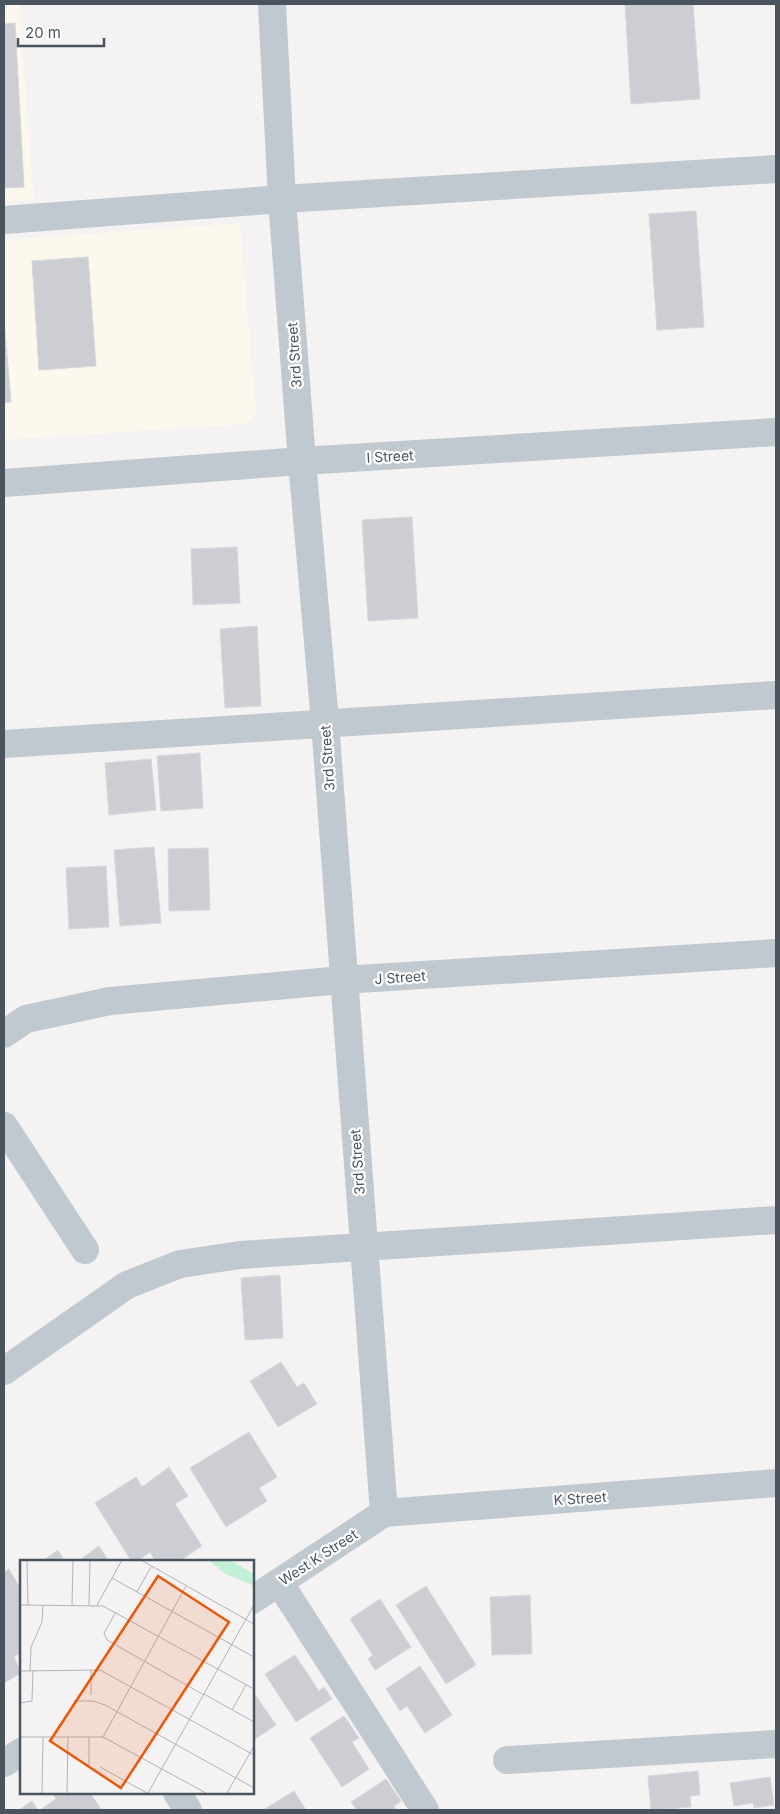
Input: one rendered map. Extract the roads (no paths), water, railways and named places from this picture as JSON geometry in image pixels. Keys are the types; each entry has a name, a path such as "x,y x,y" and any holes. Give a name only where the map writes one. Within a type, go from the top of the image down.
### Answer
{"street":[{"name":"3rd Street","path":"272,4 282,199 302,461 325,722 342,980 384,1513"},
{"path":"4,220 282,199 776,169"},
{"name":"I Street","path":"4,483 302,461 776,432"},
{"path":"4,744 325,722 776,695"},
{"name":"J Street","path":"4,1034 26,1019 110,1001 342,980 776,953"},
{"path":"4,1126 85,1250"},
{"path":"4,1371 127,1285 180,1264 240,1255 776,1220"},
{"name":"K Street","path":"384,1513 776,1483"},
{"name":"West K Street","path":"254,1599 384,1513"},
{"path":"279,1582 425,1810"},
{"path":"507,1760 776,1744"},
{"path":"4,1763 20,1753"},
{"path":"177,1794 188,1810"}]}
